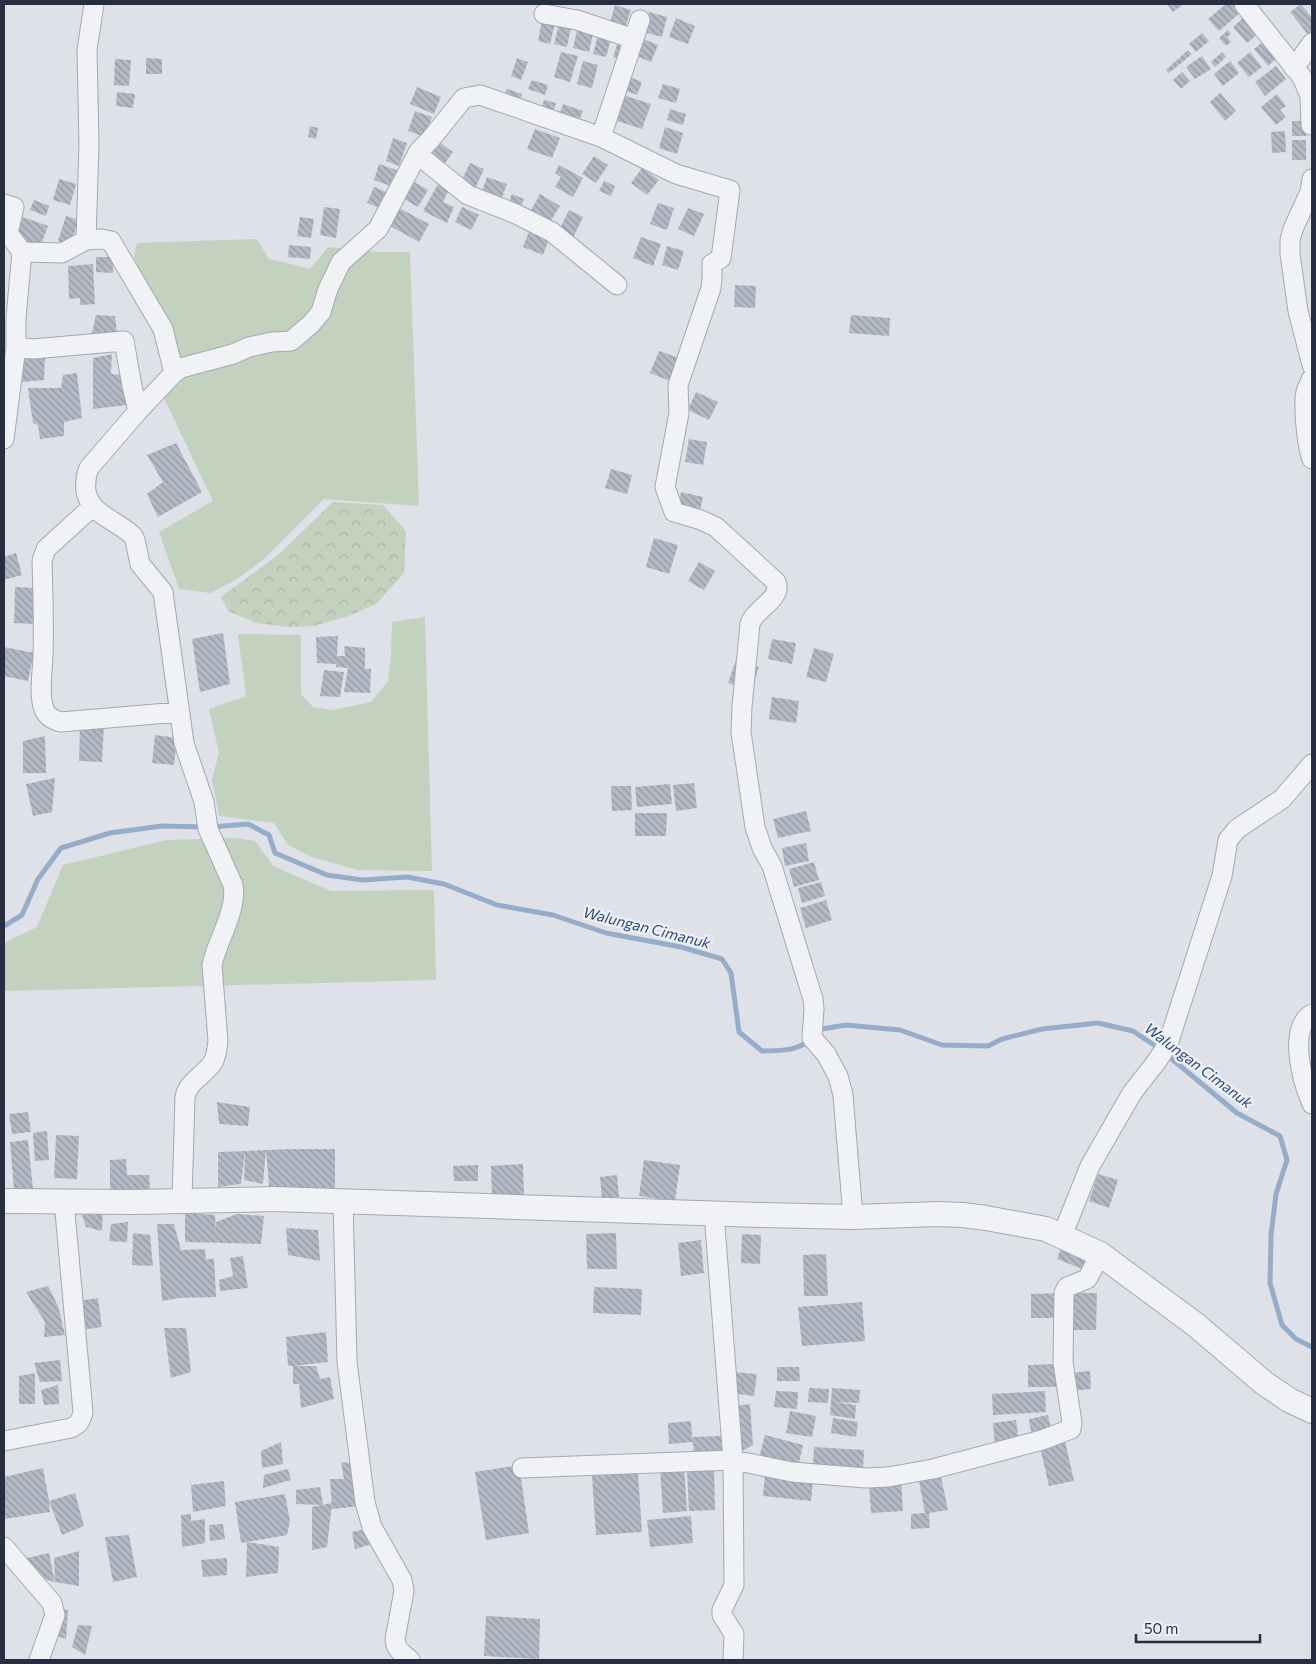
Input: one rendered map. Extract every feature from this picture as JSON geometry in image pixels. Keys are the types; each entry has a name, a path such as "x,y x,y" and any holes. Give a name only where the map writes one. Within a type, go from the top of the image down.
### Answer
{"street":[{"path":"86,240 89,144 87,50 94,4"},
{"path":"1244,4 1281,48 1302,77 1310,96 1312,125"},
{"path":"544,14 577,20 634,39"},
{"path":"601,137 640,20"},
{"path":"1294,68 1312,43"},
{"path":"182,1200 185,1097 189,1086 213,1062 217,1052 218,1041 212,965 214,953 235,898 233,885 208,829 204,802 184,743 163,592 140,564 133,536 92,507 87,498 87,473 89,468 138,410 174,372 181,368 272,342 291,340 311,324 321,312 328,289 341,262 378,229 417,154 464,98 480,95 601,137 676,174 730,190 721,258 712,264 711,288 678,385 679,413 665,488 677,514 701,520 716,527 776,582 778,586 775,595 753,617 750,624 741,732 755,827 762,848 772,866 812,999 814,1009 812,1038 826,1054 838,1076 842,1089 853,1217"},
{"path":"417,154 468,195 514,213 552,232 617,284"},
{"path":"1312,179 1310,192 1293,229 1290,240 1290,254 1298,311 1312,365"},
{"path":"4,204 14,208 8,233 22,252 16,318 16,347 4,439"},
{"path":"22,252 62,253 86,240 111,240 163,329 174,372"},
{"path":"16,347 33,349 124,341 138,410"},
{"path":"1312,378 1308,386 1306,399 1308,442 1312,459"},
{"path":"92,507 46,548 42,561 44,654 42,701 44,709 51,718 61,722 179,712"},
{"path":"1062,1236 1090,1166 1132,1093 1168,1044 1222,876 1228,840 1237,829 1282,799 1312,764"},
{"path":"1312,1014 1303,1022 1299,1051 1304,1086 1312,1104"},
{"path":"4,1201 274,1199 853,1217 963,1215 1046,1230 1100,1254 1196,1324 1264,1383 1289,1400 1312,1411"},
{"path":"4,1441 71,1428 82,1420 83,1412 64,1201"},
{"path":"343,1202 347,1362 365,1502 372,1527 402,1580 403,1602 394,1639 397,1649 410,1660"},
{"path":"714,1213 734,1460 734,1578 722,1610 722,1615 734,1634 733,1660"},
{"path":"522,1468 734,1460 792,1472 866,1478 888,1477 933,1469 1042,1440 1071,1429 1072,1423 1063,1362 1064,1293 1067,1287 1089,1276 1100,1254"},
{"path":"4,1548 52,1602 55,1615 39,1660"}],"green space":[{"path":"257,239 269,259 310,269 328,247 380,252 410,252 419,506 324,499 263,560 237,579 210,593 179,589 159,532 213,501 164,398 181,382 179,357 134,258 137,243"},
{"path":"333,502 383,505 406,531 404,573 376,604 346,617 313,626 288,627 256,623 228,611 221,597 278,555"},
{"path":"425,617 432,871 358,870 311,857 288,845 274,823 219,816 212,779 219,753 209,709 246,696 238,634 301,635 301,694 313,707 332,710 371,702 388,681 392,622"},
{"path":"234,838 255,841 273,866 331,891 434,890 436,980 4,991 4,943 37,927 63,865 167,840"}],"building":[{"path":"1167,4 1184,4 1173,12"},
{"path":"1226,4 1233,4 1241,12 1219,31 1208,19"},
{"path":"1301,4 1312,18 1312,35 1310,37 1290,12"},
{"path":"615,5 631,10 624,31 609,26"},
{"path":"649,12 667,17 662,37 644,32"},
{"path":"1245,16 1260,32 1247,43 1233,27"},
{"path":"676,18 695,26 688,44 669,37"},
{"path":"542,20 555,23 550,44 538,41"},
{"path":"560,20 572,23 567,47 554,44"},
{"path":"578,26 594,29 589,52 573,48"},
{"path":"1228,30 1231,34 1227,37 1231,42 1226,46 1219,38"},
{"path":"599,31 612,35 606,57 593,54"},
{"path":"1202,33 1209,41 1196,52 1189,44"},
{"path":"641,38 658,45 651,62 634,55"},
{"path":"1268,38 1281,54 1268,66 1254,49"},
{"path":"619,39 628,42 622,60 613,57"},
{"path":"1188,50 1192,54 1169,73 1166,70"},
{"path":"561,52 578,56 570,82 554,77"},
{"path":"1222,52 1226,57 1215,67 1211,62"},
{"path":"1250,52 1262,67 1249,77 1237,63"},
{"path":"1202,56 1211,69 1195,79 1186,67"},
{"path":"146,58 162,59 162,74 146,74"},
{"path":"517,58 528,62 521,80 511,76"},
{"path":"115,59 131,60 129,86 114,85"},
{"path":"583,61 598,65 592,88 577,84"},
{"path":"1230,61 1239,73 1223,86 1214,74"},
{"path":"1276,66 1286,79 1265,96 1255,82"},
{"path":"1182,72 1190,81 1181,89 1173,80"},
{"path":"629,77 642,82 637,95 624,90"},
{"path":"532,80 548,85 545,95 528,89"},
{"path":"663,84 680,89 676,103 658,98"},
{"path":"417,87 441,97 434,114 410,104"},
{"path":"507,89 522,94 519,104 503,98"},
{"path":"117,92 135,94 133,108 116,106"},
{"path":"1220,93 1236,111 1225,121 1210,102"},
{"path":"1277,94 1286,106 1280,110 1286,117 1276,125 1261,107"},
{"path":"623,95 651,104 642,129 614,120"},
{"path":"544,100 556,103 552,115 541,111"},
{"path":"563,104 583,111 578,123 559,116"},
{"path":"670,109 686,114 683,125 667,120"},
{"path":"415,111 432,117 425,137 408,131"},
{"path":"1292,121 1306,121 1306,136 1292,136"},
{"path":"310,126 318,128 316,139 308,137"},
{"path":"665,127 683,133 677,154 659,148"},
{"path":"535,129 560,138 552,158 527,149"},
{"path":"1285,131 1286,152 1272,153 1271,132"},
{"path":"393,138 407,143 399,166 386,161"},
{"path":"1292,140 1306,140 1306,160 1292,160"},
{"path":"439,142 453,152 443,166 429,155"},
{"path":"594,156 608,165 596,183 582,174"},
{"path":"470,163 484,169 475,189 461,182"},
{"path":"379,164 399,171 393,187 374,180"},
{"path":"559,165 583,178 573,197 555,187 561,177 555,173"},
{"path":"642,168 659,180 647,195 631,183"},
{"path":"487,177 507,184 500,202 481,194"},
{"path":"59,179 76,184 70,205 53,200"},
{"path":"604,181 615,186 611,196 599,191"},
{"path":"414,182 428,190 418,207 404,199"},
{"path":"439,182 450,188 443,202 454,207 447,223 423,211"},
{"path":"374,187 389,193 382,209 367,203"},
{"path":"512,194 524,199 520,208 508,203"},
{"path":"540,194 560,206 548,225 529,214"},
{"path":"34,200 49,206 46,216 30,210"},
{"path":"658,203 674,208 667,230 650,224"},
{"path":"324,207 340,209 336,238 320,235"},
{"path":"462,207 479,215 471,230 455,222"},
{"path":"399,208 429,224 419,242 390,226"},
{"path":"688,208 704,214 694,236 678,229"},
{"path":"569,210 583,217 571,242 557,235"},
{"path":"66,216 79,220 70,245 58,241"},
{"path":"23,217 48,226 40,247 16,239"},
{"path":"300,217 314,219 311,238 297,236"},
{"path":"530,229 550,237 543,255 523,247"},
{"path":"641,237 661,244 653,266 633,258"},
{"path":"289,245 311,247 310,259 288,257"},
{"path":"667,246 684,251 678,270 662,265"},
{"path":"96,257 113,257 113,273 96,272"},
{"path":"93,264 95,304 80,305 80,298 69,299 68,266"},
{"path":"735,285 756,286 755,308 734,307"},
{"path":"96,315 115,316 118,342 91,337"},
{"path":"851,315 890,318 889,336 849,333"},
{"path":"659,351 679,358 670,381 650,373"},
{"path":"112,354 111,374 125,375 127,405 93,409 93,358"},
{"path":"22,355 45,356 44,380 22,382"},
{"path":"77,373 82,418 64,422 64,436 40,439 38,425 33,423 28,388 61,388 63,375"},
{"path":"696,392 718,402 709,420 688,410"},
{"path":"689,439 707,442 703,465 685,462"},
{"path":"176,443 202,492 158,517 147,494 163,482 147,455"},
{"path":"611,469 632,475 627,494 605,488"},
{"path":"681,492 703,497 699,515 678,510"},
{"path":"654,538 678,545 669,574 646,567"},
{"path":"16,553 22,575 4,580 4,557"},
{"path":"699,562 715,571 704,590 688,581"},
{"path":"15,587 37,588 36,624 14,623"},
{"path":"223,633 230,684 200,692 192,639"},
{"path":"338,636 337,656 345,656 344,646 365,648 365,669 371,669 370,693 344,692 348,668 336,667 336,664 317,663 316,637"},
{"path":"772,639 796,643 792,664 768,659"},
{"path":"4,647 34,653 28,681 4,676"},
{"path":"814,648 834,654 826,682 806,677"},
{"path":"736,660 759,667 751,691 728,683"},
{"path":"324,670 344,672 340,697 320,696"},
{"path":"772,697 799,701 796,723 769,719"},
{"path":"80,724 104,725 102,762 79,761"},
{"path":"155,735 177,738 174,765 152,763"},
{"path":"45,736 46,773 23,773 23,741"},
{"path":"55,778 52,812 33,816 26,784"},
{"path":"694,783 697,808 676,811 673,785"},
{"path":"670,784 672,804 637,807 635,787"},
{"path":"611,786 631,786 632,810 612,811"},
{"path":"806,811 811,831 778,838 773,819"},
{"path":"635,813 667,813 666,836 635,836"},
{"path":"806,843 809,861 785,866 782,848"},
{"path":"814,862 819,880 794,887 789,869"},
{"path":"821,882 825,896 802,903 798,888"},
{"path":"826,900 832,920 806,928 800,908"},
{"path":"217,1102 250,1107 248,1126 219,1124"},
{"path":"28,1112 31,1132 12,1134 9,1114"},
{"path":"47,1131 49,1160 35,1161 33,1133"},
{"path":"56,1135 79,1136 77,1179 54,1178"},
{"path":"28,1140 33,1189 14,1190 10,1142"},
{"path":"335,1149 335,1189 288,1189 269,1186 266,1150"},
{"path":"266,1150 263,1184 244,1180 245,1151"},
{"path":"245,1151 241,1184 218,1187 218,1152"},
{"path":"126,1159 127,1175 149,1175 150,1191 110,1192 110,1160"},
{"path":"644,1160 680,1165 675,1201 639,1196"},
{"path":"523,1164 524,1197 492,1199 491,1166"},
{"path":"478,1165 478,1181 454,1181 453,1166"},
{"path":"1098,1174 1118,1180 1109,1208 1089,1201"},
{"path":"617,1175 619,1197 602,1198 600,1177"},
{"path":"103,1208 102,1231 86,1227 82,1215"},
{"path":"185,1213 215,1215 216,1232 216,1222 237,1214 264,1216 261,1244 185,1242"},
{"path":"128,1222 127,1242 109,1241 111,1224"},
{"path":"157,1224 174,1224 181,1250 205,1249 206,1260 214,1258 216,1297 179,1298 162,1301"},
{"path":"286,1228 318,1230 320,1261 288,1255"},
{"path":"133,1233 150,1235 153,1266 132,1265"},
{"path":"616,1233 617,1269 587,1269 586,1234"},
{"path":"742,1234 761,1235 760,1264 741,1263"},
{"path":"701,1240 704,1273 681,1276 678,1243"},
{"path":"1063,1243 1096,1256 1090,1272 1057,1259"},
{"path":"826,1254 828,1296 804,1296 803,1255"},
{"path":"243,1256 248,1288 220,1291 219,1280 233,1276 230,1258"},
{"path":"48,1286 58,1306 65,1335 44,1337 45,1322 26,1292"},
{"path":"594,1287 642,1289 641,1315 593,1313"},
{"path":"1060,1293 1061,1318 1031,1318 1031,1294"},
{"path":"1069,1293 1097,1293 1096,1330 1069,1330"},
{"path":"98,1298 102,1327 81,1330 79,1301"},
{"path":"862,1302 865,1341 802,1346 798,1307"},
{"path":"164,1328 186,1328 191,1372 171,1378"},
{"path":"326,1332 328,1362 288,1366 286,1337"},
{"path":"60,1360 62,1381 40,1382 34,1363"},
{"path":"1057,1364 1057,1387 1028,1387 1028,1365"},
{"path":"293,1366 316,1366 320,1379 330,1377 334,1399 301,1408 299,1384 293,1384"},
{"path":"777,1367 799,1367 800,1381 777,1381"},
{"path":"1090,1371 1091,1389 1070,1391 1068,1373"},
{"path":"734,1372 757,1374 754,1396 731,1393"},
{"path":"35,1373 35,1404 19,1404 19,1376"},
{"path":"58,1385 59,1404 44,1405 41,1390"},
{"path":"809,1388 829,1389 828,1403 808,1402"},
{"path":"832,1388 860,1390 859,1403 834,1402 856,1405 855,1419 830,1415"},
{"path":"776,1391 798,1392 797,1409 774,1407"},
{"path":"1045,1391 1046,1412 993,1415 992,1394"},
{"path":"750,1404 753,1445 738,1453 735,1406"},
{"path":"790,1411 816,1416 812,1437 786,1433"},
{"path":"1048,1415 1051,1428 1031,1432 1029,1419"},
{"path":"833,1418 858,1422 856,1437 831,1433"},
{"path":"1016,1420 1019,1442 995,1445 993,1423"},
{"path":"691,1421 692,1437 721,1436 722,1457 694,1459 693,1442 669,1444 668,1423"},
{"path":"765,1435 803,1445 798,1467 759,1458"},
{"path":"1065,1441 1074,1481 1049,1486 1040,1447"},
{"path":"281,1442 283,1464 262,1468 261,1451"},
{"path":"814,1447 864,1450 863,1472 813,1468"},
{"path":"341,1462 356,1464 360,1506 332,1509 330,1479 344,1479"},
{"path":"519,1465 529,1533 486,1540 475,1472"},
{"path":"684,1467 687,1511 663,1513 660,1468"},
{"path":"43,1468 50,1512 4,1519 4,1477"},
{"path":"288,1469 291,1480 263,1488 264,1475"},
{"path":"714,1469 715,1510 689,1511 687,1470"},
{"path":"638,1473 642,1532 596,1535 592,1476"},
{"path":"765,1475 813,1480 811,1501 763,1496"},
{"path":"941,1477 948,1510 929,1513 930,1528 911,1529 911,1514 925,1513 919,1481"},
{"path":"901,1480 903,1511 871,1513 869,1482"},
{"path":"224,1481 226,1506 193,1512 191,1485"},
{"path":"320,1487 323,1505 296,1504 296,1490"},
{"path":"75,1493 84,1526 62,1535 49,1501"},
{"path":"285,1494 290,1521 287,1535 241,1543 235,1502"},
{"path":"332,1503 327,1547 312,1550 312,1507"},
{"path":"191,1514 191,1521 205,1519 205,1543 182,1547 181,1515"},
{"path":"691,1516 693,1543 650,1547 647,1520"},
{"path":"223,1524 225,1539 210,1541 209,1525"},
{"path":"367,1529 372,1544 355,1549 352,1532"},
{"path":"129,1535 137,1577 113,1582 105,1537"},
{"path":"247,1542 279,1547 278,1573 246,1577"},
{"path":"79,1551 79,1586 55,1582 54,1558"},
{"path":"49,1553 55,1582 26,1574 27,1558"},
{"path":"227,1558 227,1575 203,1577 201,1560"},
{"path":"54,1609 68,1610 66,1639 53,1635"},
{"path":"486,1616 540,1619 539,1659 484,1656"},
{"path":"78,1625 92,1626 85,1655 72,1647"}],"waterway":[{"name":"Walungan Cimanuk","path":"212,827 248,824 269,835 275,853 327,875 362,880 407,877 444,884 497,905 553,915 606,933 681,947 722,959 731,973 739,1032 762,1051 793,1048 810,1040"},
{"name":"Walungan Cimanuk","path":"4,926 22,915 38,879 61,848 110,833 162,826 204,827"},
{"name":"Walungan Cimanuk","path":"818,1032 822,1029 846,1025 900,1030 942,1045 988,1046 1002,1039 1042,1029 1098,1023 1133,1031 1160,1049"},
{"name":"Walungan Cimanuk","path":"1167,1055 1237,1113 1280,1136 1287,1160 1276,1194 1271,1235 1270,1283 1282,1325 1296,1339 1312,1347"}]}
